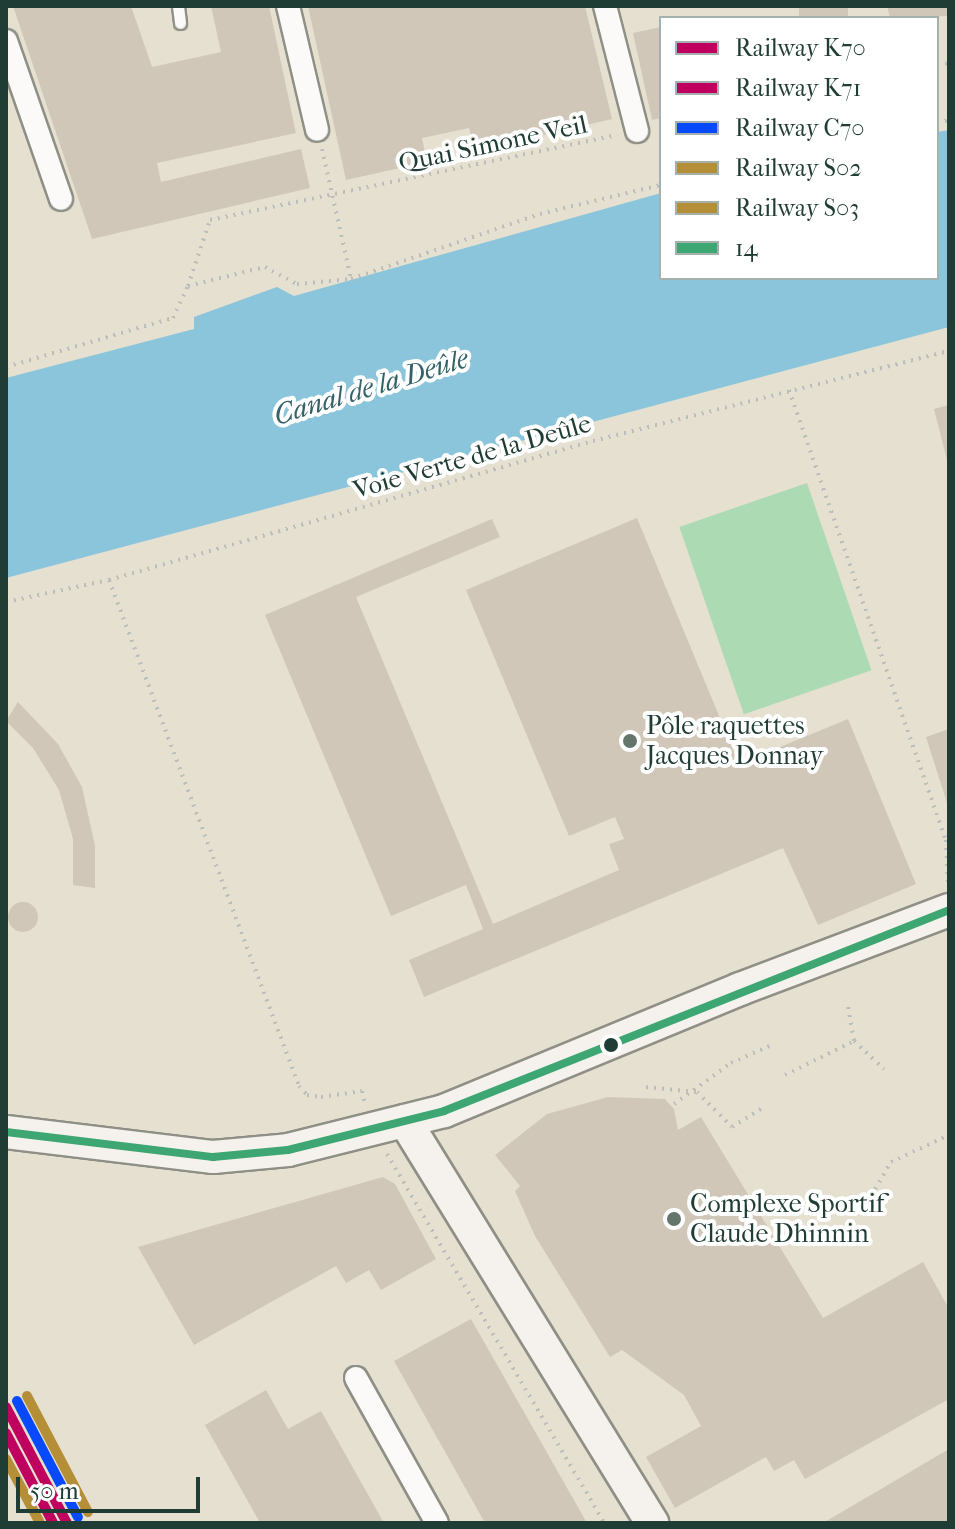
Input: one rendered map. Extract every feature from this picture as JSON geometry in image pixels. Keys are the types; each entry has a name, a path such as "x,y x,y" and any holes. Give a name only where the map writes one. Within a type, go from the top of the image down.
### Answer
{"street":[{"path":"288,6 317,130"},
{"path":"605,6 637,131"},
{"path":"6,41 61,199"},
{"path":"6,1132 236,1157 273,1154 415,1119 776,975 949,910"},
{"path":"415,1119 507,1262 535,1326 630,1492 652,1523"},
{"path":"356,1378 437,1523"},
{"path":"630,1492 640,1523"}],"lane":[{"path":"178,6 180,23"}],"path":[{"path":"317,130 351,279"},
{"name":"Quai Simone Veil","path":"188,286 210,220 333,197 637,131"},
{"path":"6,367 173,318 188,286 265,267 297,284 351,279 540,214 659,185"},
{"name":"Voie Verte de la Deûle","path":"6,602 109,580 789,390 949,351"},
{"path":"789,390 946,840 949,893"},
{"path":"109,580 299,1086 307,1095 321,1097 362,1091 378,1148 390,1156 604,1523"},
{"path":"848,1007 854,1041 884,1069"},
{"path":"785,1075 854,1041"},
{"path":"674,1104 697,1092 731,1063 769,1046"},
{"path":"646,1087 697,1092 732,1127 763,1108"},
{"path":"871,1196 891,1162 949,1135"}],"green space":[{"path":"807,483 871,670 744,714 679,527"}],"water":[{"name":"Canal de la Deûle","path":"949,130 949,327 6,578 6,378 194,329 194,317 277,287 294,296 659,194 659,280 939,280 939,132"}],"building":[{"path":"13,6 131,6 152,67 221,52 211,6 269,6 296,133 157,163 161,182 301,149 310,188 92,239"},
{"path":"308,6 585,6 612,119 475,151 469,128 422,138 427,162 346,180"},
{"path":"799,6 848,6 848,16 799,16"},
{"path":"887,6 949,6 949,16 890,16"},
{"path":"659,27 659,118 652,120 633,33"},
{"path":"949,405 949,464 948,464 934,409"},
{"name":"Pôle raquettes Jacques Donnay","path":"637,518 739,764 848,719 916,884 818,925 783,848 424,997 409,960 483,929 466,885 391,916 265,615 492,519 500,537 356,597 493,924 619,870 609,844 624,839 615,817 569,836 466,590"},
{"path":"18,702 58,744 82,787 95,846 95,888 73,885 73,839 59,790 33,748 6,721"},
{"path":"949,729 949,806 948,806 926,737"},
{"path":"23,902 34,906 38,917 34,928 23,932 12,928 8,917 12,906"},
{"path":"608,1097 665,1099 674,1109 678,1130 701,1117 823,1318 923,1262 949,1309 949,1399 805,1479 794,1460 774,1471 766,1457 675,1508 646,1457 701,1426 684,1395 622,1350 610,1357 535,1236 515,1191 520,1186 495,1155 547,1114"},
{"path":"383,1177 395,1184 436,1259 381,1290 369,1270 346,1283 336,1266 194,1345 138,1247"},
{"path":"471,1319 587,1523 485,1523 394,1361"},
{"path":"266,1390 288,1429 321,1411 384,1523 260,1523 205,1425"},
{"path":"949,1449 949,1523 823,1523"}],"rail line":[{"name":"S03","path":"27,1396 88,1512"},
{"name":"C70","path":"17,1401 78,1517"},
{"name":"K70","path":"6,1407 67,1523"},
{"name":"K71","path":"6,1433 53,1523"},
{"name":"S02","path":"6,1459 40,1523"}],"transit line":[{"name":"14","path":"6,1132 213,1157 288,1150 444,1111 949,910"}],"place":[{"name":"Pôle raquettes Jacques Donnay","path":"630,741"},
{"name":"Complexe Sportif Claude Dhinnin","path":"674,1219"}]}
